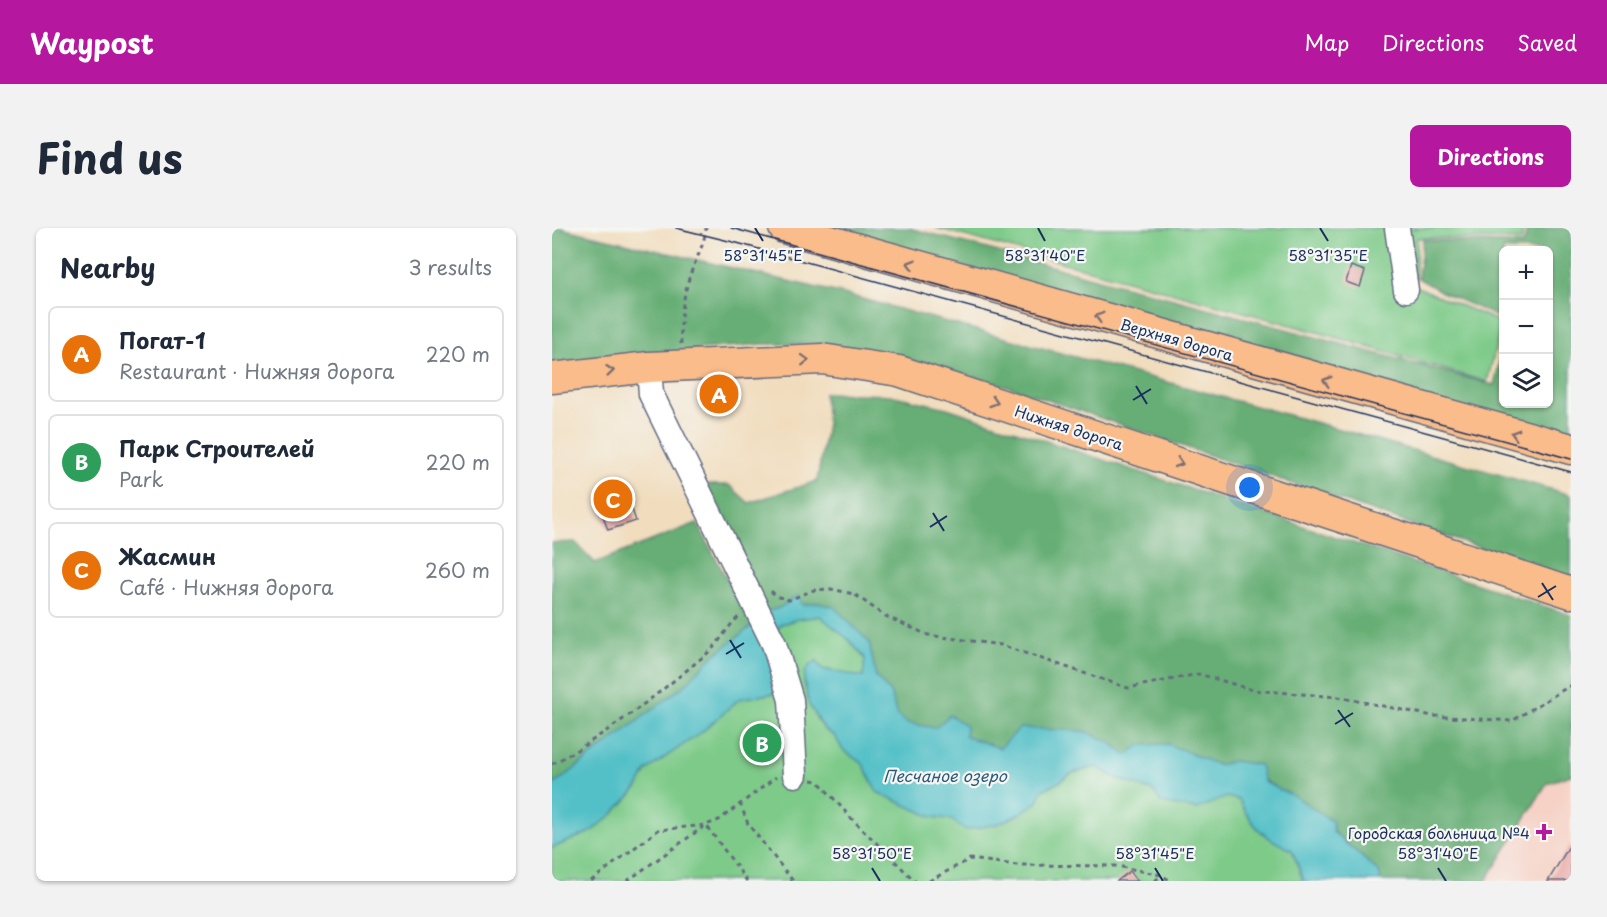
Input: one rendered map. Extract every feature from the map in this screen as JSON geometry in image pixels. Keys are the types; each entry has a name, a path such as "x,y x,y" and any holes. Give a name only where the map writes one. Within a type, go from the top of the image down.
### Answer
{"main road":[{"name":"Верхняя дорога","path":"784,228 1571,449"},
{"name":"Нижняя дорога","path":"552,378 649,367 822,359 899,371 1571,593"}],"street":[{"path":"1398,228 1406,290"},
{"path":"649,367 651,394 774,644 791,700 795,775"}],"path":[{"path":"682,365 681,316 688,280 703,247 706,228"},
{"path":"552,764 581,749 712,649 738,616 760,613 770,589 776,596 789,600 814,590 854,594 885,616 928,635 1001,645 1128,688 1199,674 1253,690 1338,697 1432,716 1512,721 1571,685"},
{"path":"627,881 706,825 719,820 774,777 795,775 818,781 851,818 915,881"},
{"path":"740,803 748,824 793,881"},
{"path":"591,881 658,830 706,825"},
{"path":"706,825 747,881"},
{"path":"929,881 970,859 1017,865 1117,866 1161,875 1171,881"},
{"path":"1155,881 1161,875"}],"shaded area":[{"name":"Городская больница №4","path":"1571,775 1571,881 1486,881 1547,783"}],"green space":[{"path":"552,228 844,294 1314,422 1571,495 1571,579 1013,388 907,359 821,344 763,344 700,349 647,357 552,363"},
{"path":"826,228 909,228 1494,385 1499,364 1499,408 1553,408 1553,246 1499,246 1499,317 1442,292 1418,278 1423,240 1524,244 1527,228 1571,228 1571,439"},
{"path":"936,228 1523,228 1522,240 1417,238 1415,286 1499,322 1499,335 1487,382 1335,337"},
{"path":"824,393 890,395 947,408 1571,615 1571,775 1547,783 1486,881 1381,881 1379,872 1333,831 1333,822 1234,761 1218,765 1193,756 1126,755 1110,742 1000,748 965,736 907,723 897,715 890,692 876,677 869,642 818,603 802,605 799,596 779,608 765,612 704,485 729,485 749,503 817,481 827,424"},
{"path":"697,523 752,626 713,656 685,685 552,786 552,543 575,542 595,563"},
{"path":"820,616 848,639 865,659 863,678 822,669 817,661 816,718 825,730 835,736 843,750 863,764 877,792 932,817 950,819 1042,790 1072,773 1096,767 1119,779 1154,791 1212,801 1227,797 1239,800 1260,831 1292,850 1303,881 552,881 552,848 590,832 612,815 638,787 647,770 703,731 739,699 776,693 767,645 781,624"}],"water":[{"name":"Песчаное озеро","path":"799,595 802,605 818,603 834,607 869,642 876,677 890,692 897,715 907,723 935,728 950,715 966,726 965,736 1000,748 1020,728 1084,731 1110,742 1126,755 1140,745 1168,744 1218,765 1234,761 1260,765 1264,782 1296,797 1333,822 1333,832 1379,872 1381,881 1304,881 1292,850 1260,831 1239,800 1227,797 1196,809 1161,803 1154,791 1119,779 1096,767 1072,773 1042,790 1038,802 1014,817 997,824 966,830 950,819 932,817 877,792 863,764 843,750 835,736 825,730 809,705 804,682 805,672 817,661 822,669 863,677 865,658 848,639 820,616 781,624 767,645 778,669 776,693 739,699 703,731 647,770 638,787 612,815 590,832 552,848 552,786 685,685 713,656 752,626 765,612 779,608"}],"building":[{"path":"1351,266 1365,271 1360,287 1346,282"},
{"path":"700,388 727,388 728,402 701,402"},
{"path":"625,489 636,521 608,530 597,499"},
{"path":"1571,843 1571,881 1548,881"},
{"path":"1130,871 1138,881 1117,881"}],"tram line":[{"path":"676,228 1571,472"},
{"path":"731,228 1571,459"}],"place":[{"name":"Погат-1","path":"719,394"},
{"name":"Жасмин","path":"613,499"},
{"name":"Парк Строителей","path":"762,743"},
{"name":"Городская больница №4","path":"1544,832"}]}
